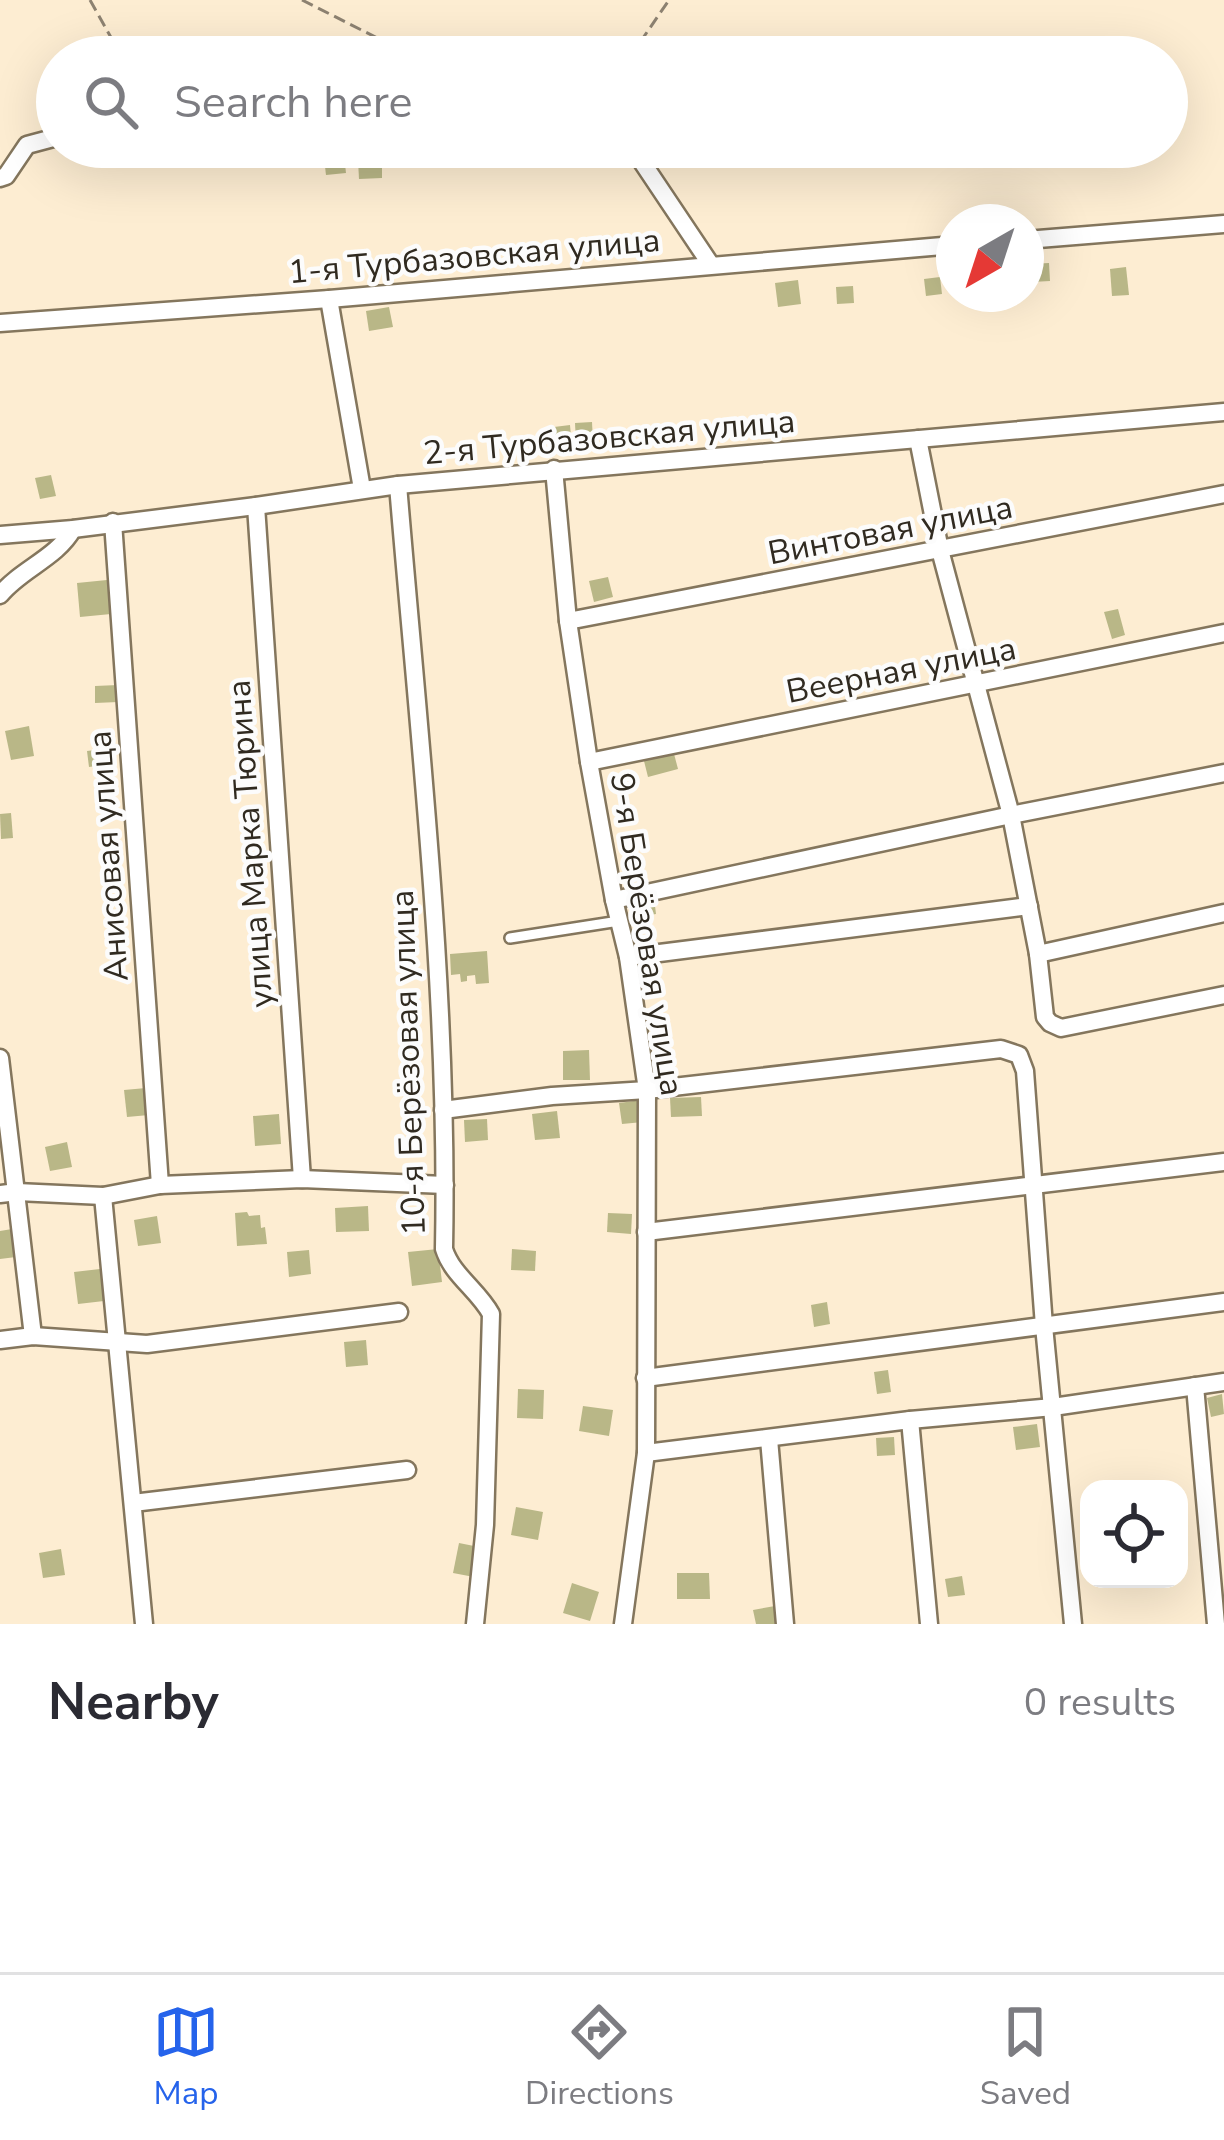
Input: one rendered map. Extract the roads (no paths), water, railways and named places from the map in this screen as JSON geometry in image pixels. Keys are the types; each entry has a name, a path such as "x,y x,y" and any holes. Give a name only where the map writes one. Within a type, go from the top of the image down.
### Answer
{"street":[{"path":"0,178 7,176 27,145 36,143"},
{"path":"646,168 710,265"},
{"path":"1044,239 1224,224"},
{"name":"1-я Турбазовская улица","path":"0,323 936,246"},
{"path":"329,299 362,489"},
{"name":"2-я Турбазовская улица","path":"0,535 398,485 1224,412"},
{"path":"918,440 940,550 1011,815 1046,1017 1061,1028 1224,994"},
{"name":"9-я Берёзовая улица","path":"554,470 568,621 589,762 628,957 647,1090 646,1453 622,1624"},
{"name":"10-я Берёзовая улица","path":"398,485 433,910 446,1185 444,1249 448,1262 491,1314 485,1525 475,1624"},
{"name":"Винтовая улица","path":"568,621 1224,494"},
{"name":"улица Марка Тюрина","path":"256,506 302,1179"},
{"name":"Анисовая улица","path":"113,522 160,1185"},
{"path":"0,596 26,570 60,547 73,529"},
{"name":"Веерная улица","path":"589,762 1224,633"},
{"path":"614,900 1224,773"},
{"path":"628,957 1029,906"},
{"path":"1038,954 1224,913"},
{"path":"443,1110 1000,1049 1019,1054 1025,1071 1072,1624"},
{"path":"0,1058 9,1193 33,1336"},
{"path":"646,1232 1224,1162"},
{"path":"9,1193 103,1196 160,1185 302,1179 446,1185"},
{"path":"103,1196 144,1624"},
{"path":"645,1378 1224,1302"},
{"path":"0,1340 33,1336 147,1344 399,1312"},
{"path":"646,1453 1054,1407 1224,1382"},
{"path":"1195,1386 1216,1624"},
{"path":"910,1420 929,1624"},
{"path":"769,1439 785,1624"},
{"path":"133,1503 407,1470"}],"lane":[{"path":"510,938 620,921"}]}
